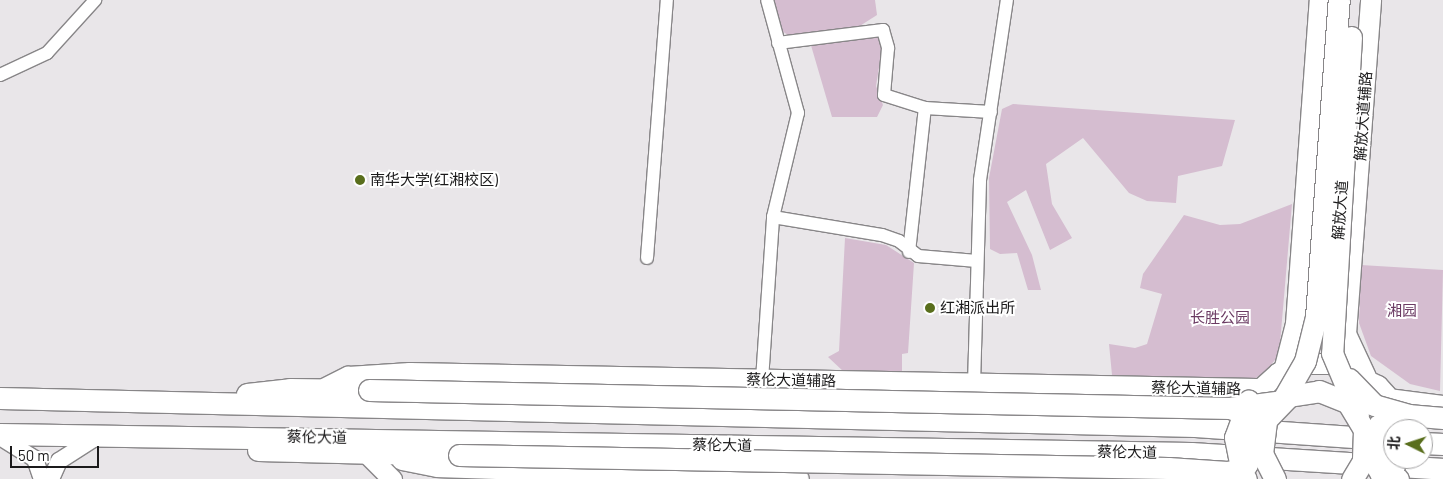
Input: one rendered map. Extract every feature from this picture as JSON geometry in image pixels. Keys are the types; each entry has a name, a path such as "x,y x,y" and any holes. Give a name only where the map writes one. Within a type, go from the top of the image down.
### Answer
{"highway":[{"name":"解放大道","path":"1272,476 1261,437 1266,420 1282,401 1305,361 1316,317 1339,0"},
{"name":"解放大道","path":"1352,479 1366,445 1358,415 1337,373 1331,334 1354,0"},
{"path":"1331,334 1339,363 1362,396 1396,413 1443,418"},
{"path":"1245,399 1279,388 1305,361"},
{"path":"182,403 326,388 1282,401 1304,391 1320,390 1348,403 1358,415"},
{"name":"蔡伦大道","path":"0,398 1195,426 1383,439"},
{"path":"136,439 229,449 1240,477 1247,464 1250,421 1246,414 1245,399"},
{"path":"1396,413 1379,425 1377,467 1381,474 1398,479"},
{"name":"蔡伦大道","path":"0,436 136,439 286,436 1181,453 1443,469"}],"main road":[{"path":"1284,371 1296,324 1320,0"},
{"name":"解放大道辅路","path":"1366,377 1346,334 1371,0"},
{"path":"1245,399 1284,371 1304,364 1331,364 1366,377 1396,413 1443,406"},
{"name":"蔡伦大道辅路","path":"326,388 348,377 410,373 974,384 1245,399"},
{"path":"366,453 434,473 799,479"},
{"path":"366,453 392,479"}],"street":[{"path":"0,75 47,53 95,0"},
{"path":"647,258 667,0"},
{"path":"762,380 773,217 798,113 767,0"},
{"path":"974,384 976,261 980,180 1007,0"},
{"path":"778,43 883,30 888,48 884,95 925,108 991,112"},
{"path":"909,252 925,108"},
{"path":"773,217 882,235 899,241 909,252 976,261"},
{"path":"0,436 35,459 42,479"},
{"path":"52,479 59,461 94,438"}],"green space":[{"path":"772,0 875,0 877,15 855,29 788,35 782,31"},
{"path":"854,36 878,36 883,43 876,86 883,105 877,117 832,117 810,42 841,42"},
{"path":"1013,104 1235,120 1222,166 1178,176 1176,203 1147,201 1129,193 1083,138 1046,164 1052,204 1072,238 1050,250 1026,190 1007,202 1032,255 1041,290 1028,290 1017,253 1000,254 990,249 989,178 1002,109"},
{"name":"长胜公园","path":"1292,204 1279,355 1266,371 1251,381 1112,375 1109,344 1135,348 1147,344 1162,294 1140,288 1143,274 1184,215 1220,225 1240,224"},
{"path":"845,238 886,245 914,263 908,353 902,354 902,376 844,372 828,357 839,351"},
{"name":"湘园","path":"1361,265 1443,270 1440,391 1410,384 1371,356 1359,323"}],"place":[{"name":"南华大学(红湘校区)","path":"360,180"},
{"name":"红湘派出所","path":"930,308"}]}
